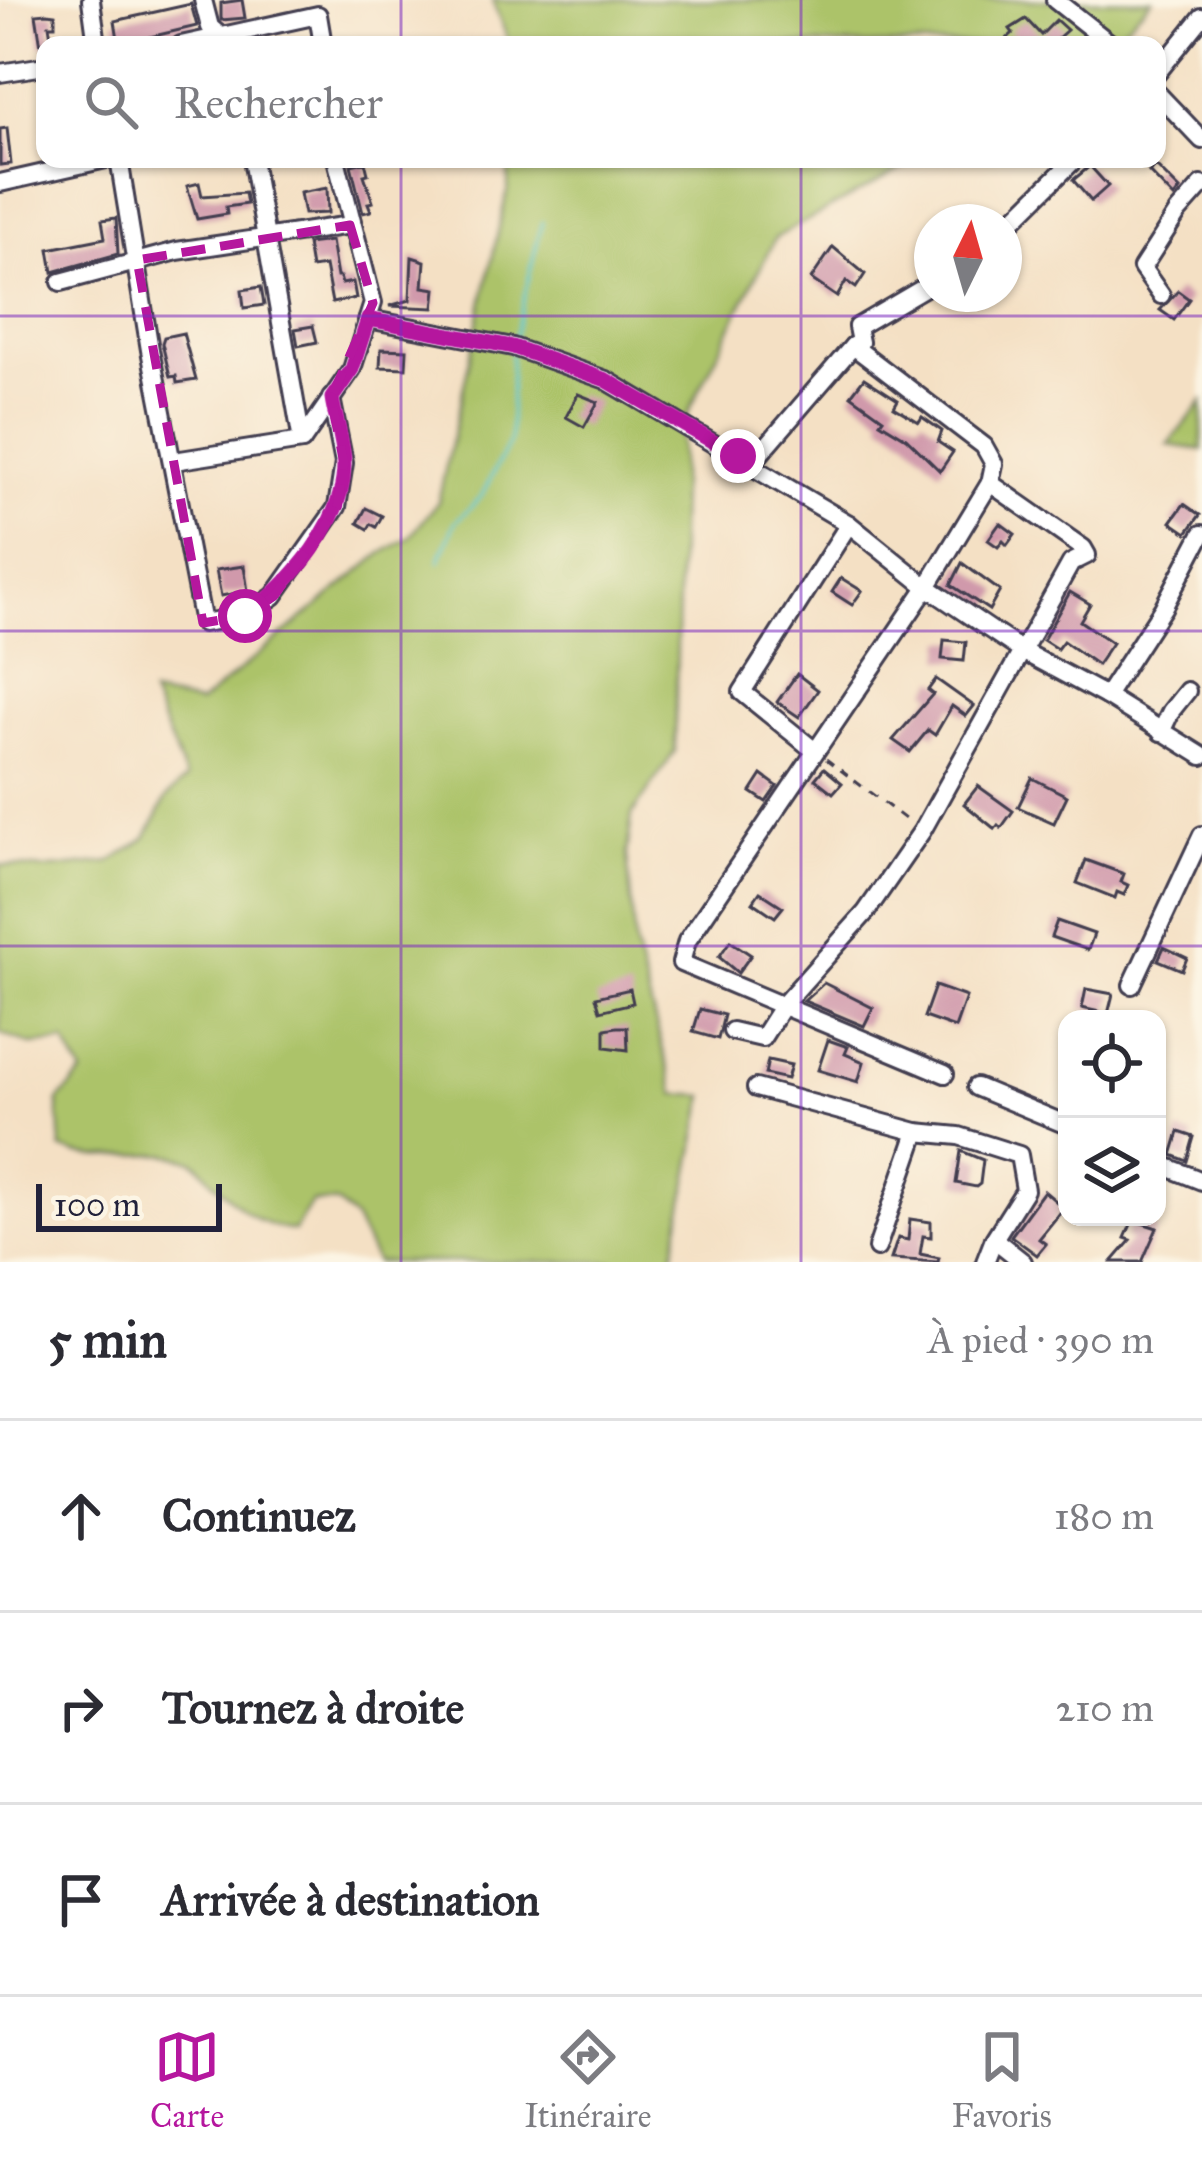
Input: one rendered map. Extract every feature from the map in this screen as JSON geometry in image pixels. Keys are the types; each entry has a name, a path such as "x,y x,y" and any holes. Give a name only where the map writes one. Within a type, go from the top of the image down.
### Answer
{"street":[{"path":"91,0 96,36"},
{"path":"203,0 210,27 219,36"},
{"path":"1055,0 1101,36"},
{"path":"246,36 318,15 321,36"},
{"path":"1166,62 1202,17"},
{"path":"0,73 36,67"},
{"path":"1166,102 1202,140"},
{"path":"0,183 66,168"},
{"path":"121,168 153,368 175,461 203,623 245,616 274,596 337,507 344,463 332,398"},
{"path":"254,168 302,441"},
{"path":"175,461 302,441 352,369 373,303 337,168"},
{"path":"1022,211 1066,168"},
{"path":"1161,295 1142,268 1178,212 1202,185"},
{"path":"61,282 137,260 350,225"},
{"path":"752,463 860,342 856,328 914,294"},
{"path":"368,319 513,347 606,380 849,524 928,587 1022,651 1202,756"},
{"path":"853,346 984,446 994,464 990,483 928,587 687,941 681,963 945,1074"},
{"path":"731,1031 762,1038 783,1006 866,911 922,831 1071,563 1087,555 990,483"},
{"path":"815,751 742,692 849,524"},
{"path":"1106,696 1200,547"},
{"path":"1161,732 1187,691"},
{"path":"1132,985 1202,836"},
{"path":"976,1087 1058,1121"},
{"path":"756,1088 1019,1155 1025,1190 985,1262"},
{"path":"877,1248 917,1132"},
{"path":"1166,1166 1202,1181"},
{"path":"994,1239 1022,1262"}],"path":[{"path":"815,751 922,831"}],"highlighted area":[{"path":"350,225 373,303 331,398 344,463 337,507 274,596 245,616 203,623 137,260"}],"green space":[{"path":"492,0 1152,0 1115,36 506,36"},
{"path":"509,168 903,168 775,238 681,427 675,751 632,815 627,854 635,947 675,1094 705,1096 672,1262 376,1262 355,1220 337,1203 312,1202 294,1231 248,1213 193,1161 157,1154 92,1156 61,1148 58,1101 83,1074 65,1042 31,1045 0,1033 0,865 43,869 111,862 146,838 167,797 186,779 151,695 199,704 381,554 410,537 438,502"},
{"path":"1202,402 1202,450 1168,445"}],"building":[{"path":"242,0 245,18 221,20 221,3"},
{"path":"191,4 197,26 154,36 118,36 115,21"},
{"path":"36,14 55,14 55,25 49,25 51,36 39,36"},
{"path":"1026,19 1041,35 1056,20 1067,30 1060,36 1010,36 1010,29"},
{"path":"7,128 11,164 0,165 0,129"},
{"path":"352,168 366,168 368,174 364,175 373,202 368,203 371,211 363,213"},
{"path":"1092,168 1108,186 1091,201 1073,180"},
{"path":"1158,168 1180,190 1174,198 1149,172"},
{"path":"199,183 202,196 245,193 247,204 226,207 227,214 197,219 187,186"},
{"path":"327,188 328,213 304,214 300,193"},
{"path":"116,218 118,254 53,272 49,249 105,238 102,220"},
{"path":"331,241 337,277 342,284 353,282 356,298 332,303 325,266 311,268 307,244"},
{"path":"833,247 865,274 856,288 846,281 837,297 811,279"},
{"path":"412,257 425,261 423,287 436,289 434,308 389,306 410,300"},
{"path":"261,287 264,305 244,308 242,290"},
{"path":"1178,291 1189,299 1174,320 1160,310"},
{"path":"313,326 317,342 298,346 295,329"},
{"path":"183,333 196,380 177,383 176,376 170,377 162,343 164,337"},
{"path":"381,349 407,350 406,368 380,367"},
{"path":"864,378 898,400 894,407 942,431 938,442 953,452 940,471 851,395"},
{"path":"578,394 598,402 584,427 566,417"},
{"path":"1184,504 1200,515 1187,533 1171,522"},
{"path":"366,508 382,516 376,527 371,524 368,529 358,523"},
{"path":"1000,523 1015,534 1007,545 1003,541 998,547 988,540"},
{"path":"962,563 1000,591 989,610 951,585"},
{"path":"244,566 248,591 221,596 216,570"},
{"path":"841,578 862,591 852,605 832,592"},
{"path":"1070,592 1090,604 1080,621 1112,643 1097,665 1063,641 1057,649 1043,640"},
{"path":"944,640 966,642 964,661 942,659"},
{"path":"797,674 818,690 799,717 777,702"},
{"path":"936,679 974,706 966,716 952,706 935,735 928,730 910,752 893,740 933,694 928,690"},
{"path":"824,768 842,783 833,793 815,779"},
{"path":"762,775 777,786 766,802 751,792"},
{"path":"1032,778 1067,796 1054,823 1018,807"},
{"path":"978,786 1013,811 1001,828 995,829 964,804"},
{"path":"1086,860 1124,874 1121,882 1128,885 1124,895 1117,892 1115,898 1077,883"},
{"path":"760,892 783,907 775,917 753,902"},
{"path":"1057,921 1094,934 1088,950 1051,937"},
{"path":"730,941 751,955 738,973 719,957"},
{"path":"1164,947 1187,958 1182,970 1158,960"},
{"path":"824,983 873,1008 864,1026 804,1001"},
{"path":"935,986 966,997 955,1028 924,1017"},
{"path":"630,989 633,1003 600,1011 596,997"},
{"path":"1086,989 1113,994 1109,1010 1082,1008"},
{"path":"700,1009 724,1015 718,1039 693,1032"},
{"path":"627,1027 628,1050 605,1047 605,1029"},
{"path":"828,1040 848,1047 845,1054 864,1062 858,1082 818,1070"},
{"path":"768,1060 791,1065 787,1079 765,1074"},
{"path":"1179,1132 1194,1137 1187,1161 1172,1155"},
{"path":"961,1151 983,1160 976,1187 956,1183"},
{"path":"1044,1191 1058,1203 1058,1215 1039,1239 1046,1244 1037,1255 1011,1236"},
{"path":"910,1219 931,1222 931,1237 923,1236 920,1254 939,1258 938,1262 891,1259 898,1238 908,1240"},
{"path":"1130,1226 1157,1228 1142,1262 1112,1262 1131,1240 1125,1238"}],"waterway":[{"path":"514,340 542,222"},
{"path":"439,562 455,522 481,497 510,440 511,354"}],"route":[{"path":"245,616 274,596 337,507 344,463 332,398 352,369 368,319 513,347 606,380 738,456"}]}
